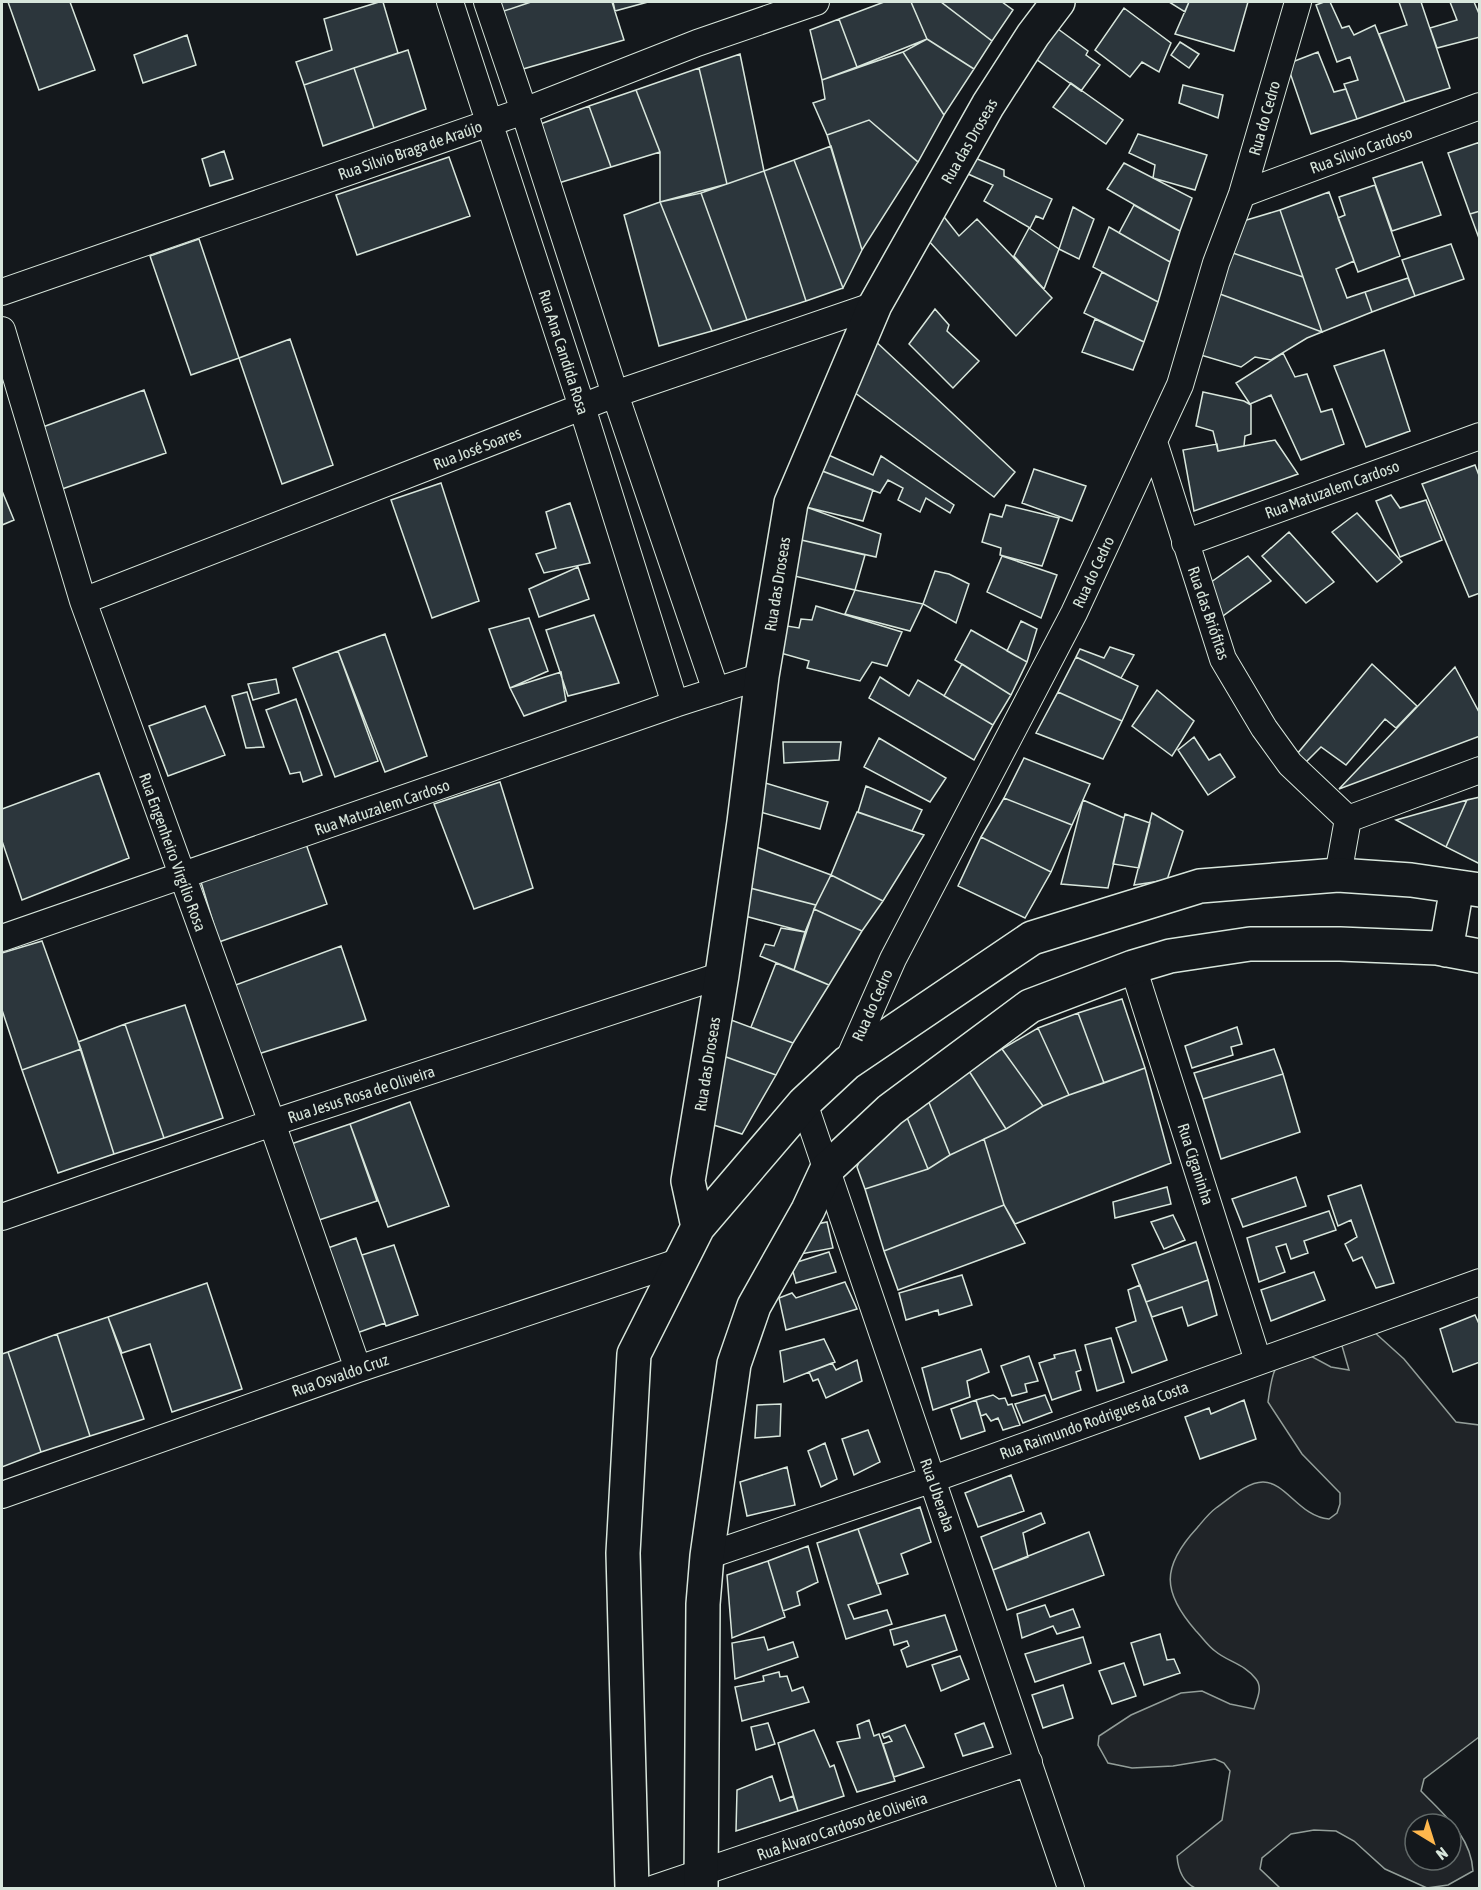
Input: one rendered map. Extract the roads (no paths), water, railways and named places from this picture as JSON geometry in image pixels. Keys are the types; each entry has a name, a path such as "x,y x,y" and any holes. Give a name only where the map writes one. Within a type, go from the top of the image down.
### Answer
{"street":[{"name":"Rua Ana Candida Rosa","path":"450,2 582,407 675,704"},
{"path":"487,2 615,394 716,691"},
{"name":"Rua Silvio Braga de Araújo","path":"2,292 524,111 697,43 816,2"},
{"name":"Rua das Droseas","path":"698,1227 688,1181 722,975 762,676 791,503 875,305 988,105 1033,35 1058,2"},
{"name":"Rua do Cedro","path":"632,1888 623,1553 634,1354 698,1227 804,1103 847,1063 892,959 1074,613 1180,385 1216,263 1242,194 1298,2"},
{"name":"Rua Silvio Cardoso","path":"1242,194 1479,106"},
{"name":"Rua José Soares","path":"83,601 615,394 875,305"},
{"name":"Rua Engenheiro Virgílio Rosa","path":"2,330 83,601 181,877 272,1123 358,1369"},
{"name":"Rua Matuzalem Cardoso","path":"1185,543 1479,436"},
{"name":"Rua das Briófitas","path":"1154,442 1223,659 1241,691 1290,764 1348,819"},
{"name":"Rua Matuzalem Cardoso","path":"2,938 675,704 762,676"},
{"path":"1338,875 1348,819 1479,770"},
{"path":"847,1063 1032,938 1200,886 1338,875 1411,880 1468,889 1446,950"},
{"path":"700,1881 703,1604 707,1556 734,1364 754,1306 808,1210 828,1169 890,1110 1030,1006 1133,967 1170,956 1250,944 1340,944 1446,950 1479,956"},
{"name":"Rua Ciganinha","path":"1133,967 1258,1361"},
{"name":"Rua Jesus Rosa de Oliveira","path":"2,1217 272,1123 722,975"},
{"name":"Rua Uberaba","path":"804,1103 1071,1888"},
{"name":"Rua Osvaldo Cruz","path":"2,1495 358,1369 681,1261"},
{"name":"Rua Raimundo Rodrigues da Costa","path":"707,1556 933,1479 1479,1282"},
{"name":"Rua Álvaro Cardoso de Oliveira","path":"655,1888 700,1881 1029,1762"}]}
